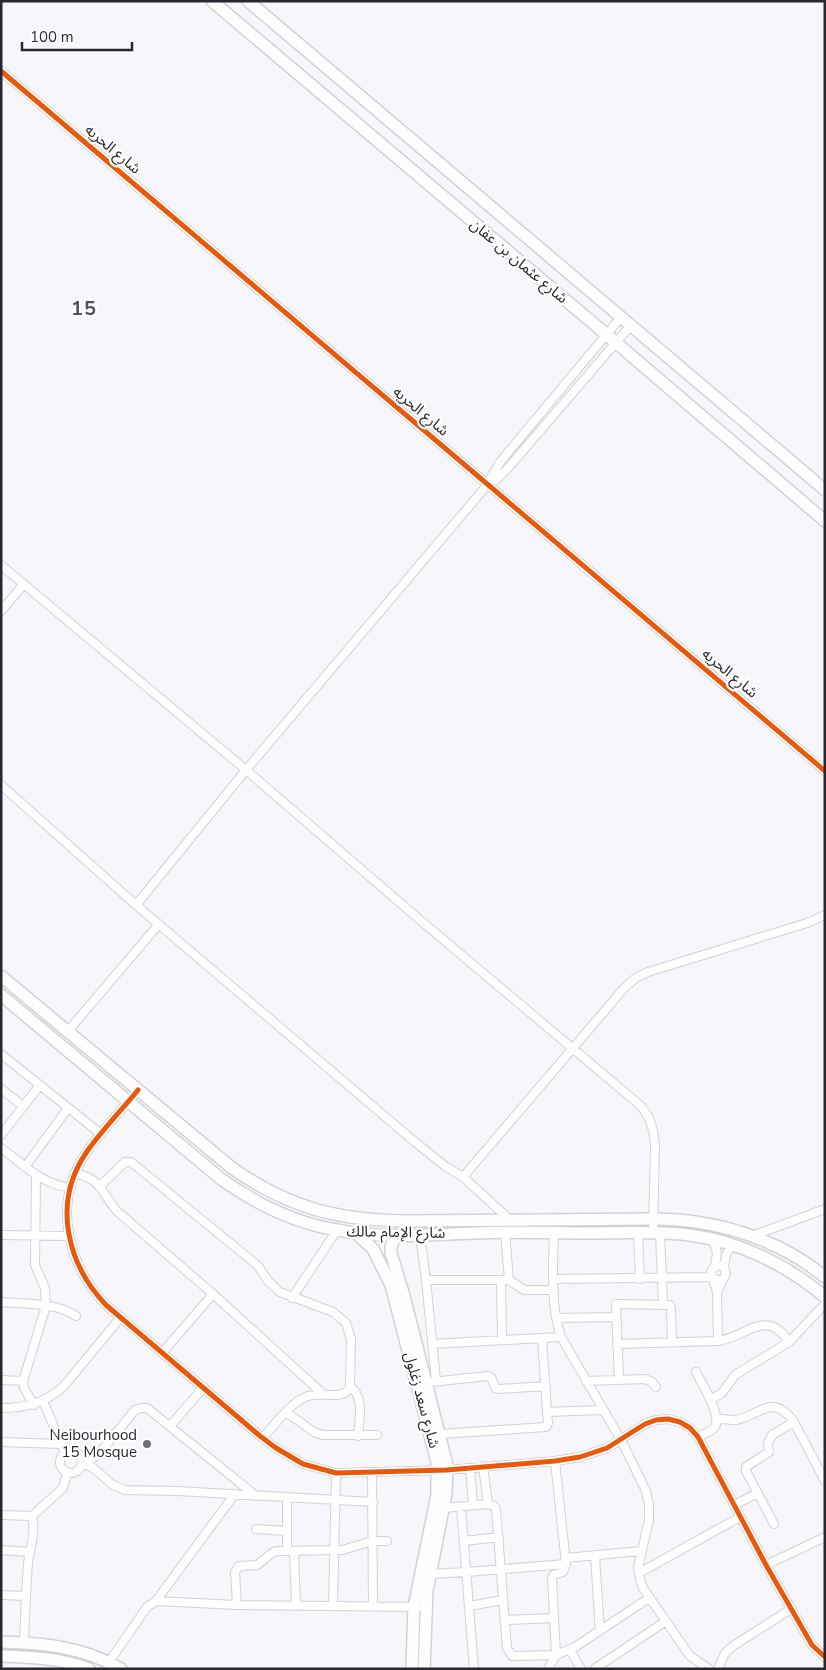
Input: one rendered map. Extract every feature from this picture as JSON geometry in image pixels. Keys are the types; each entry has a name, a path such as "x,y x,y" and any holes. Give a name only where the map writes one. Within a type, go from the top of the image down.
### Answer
{"street":[{"name":"شارع عثمان بن عفان","path":"212,1 825,521"},
{"name":"شارع عثمان بن عفان","path":"248,1 825,490"},
{"name":"شارع الحريه","path":"1,70 825,771"},
{"path":"488,484 497,479 508,467 611,338 621,317"},
{"path":"136,905 246,770 488,484 492,474 502,461 611,338 631,325"},
{"path":"1,565 246,770 420,920 641,1106 649,1118 655,1145 653,1219 662,1279 663,1304"},
{"path":"1,611 24,584"},
{"path":"1,785 136,905 415,1142 445,1166 463,1177 510,1220"},
{"path":"463,1177 626,987 637,977 807,923 825,915"},
{"path":"68,1031 159,924"},
{"name":"شارع الإمام مالك","path":"1,976 246,1178 277,1196 310,1209 327,1214 366,1220 653,1219 703,1223 752,1236 787,1252 825,1277"},
{"name":"شارع الإمام مالك","path":"1,995 213,1173 244,1196 284,1215 337,1230 396,1235 506,1232 690,1235 732,1245 762,1256 803,1280 825,1298"},
{"path":"1,1054 101,1134"},
{"path":"1,1135 40,1085"},
{"path":"1,1089 23,1106"},
{"path":"138,1090 86,1153 76,1174 71,1188 68,1212 69,1236 75,1258 87,1282 106,1304 263,1438 289,1457 303,1464 336,1473 443,1470 555,1461 594,1454 656,1420 668,1419 680,1422 690,1428 698,1437 791,1609 812,1645 825,1657"},
{"path":"26,1166 68,1108"},
{"path":"1,1148 26,1166 36,1176 53,1184 71,1188"},
{"path":"100,1186 125,1162 131,1162 251,1260 274,1288 292,1298 333,1312 346,1322 351,1338 350,1386 348,1392 343,1395 323,1394 307,1396 296,1402 263,1438"},
{"path":"76,1174 85,1176 100,1186 118,1212 213,1294 323,1394"},
{"path":"34,1405 24,1388 23,1381 46,1306 45,1288 35,1265 36,1176"},
{"path":"752,1236 825,1209"},
{"path":"539,1220 542,1221 545,1228 540,1233"},
{"path":"578,1220 574,1228 579,1233"},
{"path":"292,1298 337,1230"},
{"path":"502,1340 506,1232"},
{"name":"شارع سعد زغلول","path":"356,1233 373,1249 391,1285 436,1454 447,1485 430,1574 420,1607 424,1669"},
{"path":"554,1233 554,1290 556,1318 561,1337 621,1440 646,1492 649,1505 649,1520 639,1561 639,1573 643,1588 690,1656 708,1669"},
{"path":"638,1234 640,1279"},
{"path":"1,1235 69,1236"},
{"name":"شارع سعد زغلول","path":"396,1235 390,1253 431,1382 440,1434 446,1455 437,1496 412,1669"},
{"path":"420,1235 432,1344 431,1382 488,1376 492,1379 493,1385 498,1389 546,1386"},
{"path":"713,1240 717,1253 715,1266 711,1271 717,1292 718,1341"},
{"path":"717,1292 726,1274 724,1268 726,1255 732,1245"},
{"path":"715,1266 724,1268"},
{"path":"554,1279 713,1278 719,1281 722,1280"},
{"path":"426,1280 505,1280 524,1290 554,1290"},
{"path":"163,1352 213,1294"},
{"path":"1,1302 62,1308 76,1316"},
{"path":"618,1380 615,1305 668,1304 671,1307 672,1342"},
{"path":"710,1400 722,1393 735,1375 789,1342 825,1304"},
{"path":"556,1318 616,1316"},
{"path":"1,1408 34,1405 64,1386 121,1317"},
{"path":"616,1344 726,1340 761,1325 780,1330 789,1342"},
{"path":"432,1344 561,1337"},
{"path":"440,1434 545,1428 548,1425 542,1338"},
{"path":"696,1372 710,1400 717,1420 715,1426 698,1437"},
{"path":"586,1381 645,1379 652,1382 656,1387"},
{"path":"1,1380 23,1381"},
{"path":"350,1386 360,1401 358,1436"},
{"path":"170,1426 204,1387"},
{"path":"43,1401 65,1452"},
{"path":"717,1420 724,1418 737,1420 764,1408 775,1406 784,1411 794,1422 825,1481"},
{"path":"256,1496 150,1409 138,1409 133,1412 98,1455 82,1462 77,1472 67,1473 62,1469 60,1457 65,1452 71,1450 77,1452 82,1462 124,1490 178,1491 234,1495 335,1501 373,1502"},
{"path":"547,1412 603,1410"},
{"path":"286,1412 318,1434 377,1435"},
{"path":"774,1524 746,1471 747,1466 769,1452 768,1442 772,1435 794,1422"},
{"path":"1,1442 61,1444"},
{"path":"548,1669 556,1655 552,1578 553,1575 563,1572 566,1561 555,1461"},
{"path":"483,1466 488,1504"},
{"path":"470,1468 473,1505"},
{"path":"372,1472 373,1606"},
{"path":"1,1514 32,1516 63,1488 67,1473"},
{"path":"333,1606 336,1473"},
{"path":"734,1505 758,1493"},
{"path":"109,1662 147,1607 156,1601 234,1495"},
{"path":"286,1498 287,1531 296,1605"},
{"path":"444,1508 488,1504 496,1509 507,1648 512,1656 556,1655 570,1650 649,1598"},
{"path":"461,1507 474,1669"},
{"path":"24,1642 25,1596 34,1523 32,1516"},
{"path":"639,1573 740,1517"},
{"path":"256,1530 287,1531"},
{"path":"464,1541 499,1537"},
{"path":"766,1565 825,1537"},
{"path":"237,1605 235,1572 239,1566 257,1566 272,1553 335,1550 351,1548 373,1541 387,1541"},
{"path":"1,1550 29,1552"},
{"path":"430,1574 502,1569 642,1551"},
{"path":"595,1556 600,1631"},
{"path":"1,1595 25,1596"},
{"path":"469,1606 503,1600"},
{"path":"156,1601 237,1605 420,1607"},
{"path":"718,1669 725,1653 733,1646 791,1609"},
{"path":"505,1620 554,1618"},
{"path":"594,1669 666,1621"},
{"path":"1,1642 24,1642 68,1647 109,1662 121,1669"},
{"path":"570,1650 581,1669"},
{"path":"1,1656 38,1656 56,1659 89,1669"}],"cycle path":[{"path":"1,71 825,771"},
{"path":"138,1090 92,1145 75,1172 69,1192 67,1212 74,1252 82,1271 106,1305 260,1436 303,1464 336,1473 447,1470 555,1461 580,1457 607,1448 645,1424 656,1420 668,1419 680,1422 690,1428 698,1437 766,1565 812,1645 825,1657"}],"place":[{"name":"Neibourhood 15 Mosque","path":"147,1444"}],"district":[{"name":"15","path":"84,308"}]}
